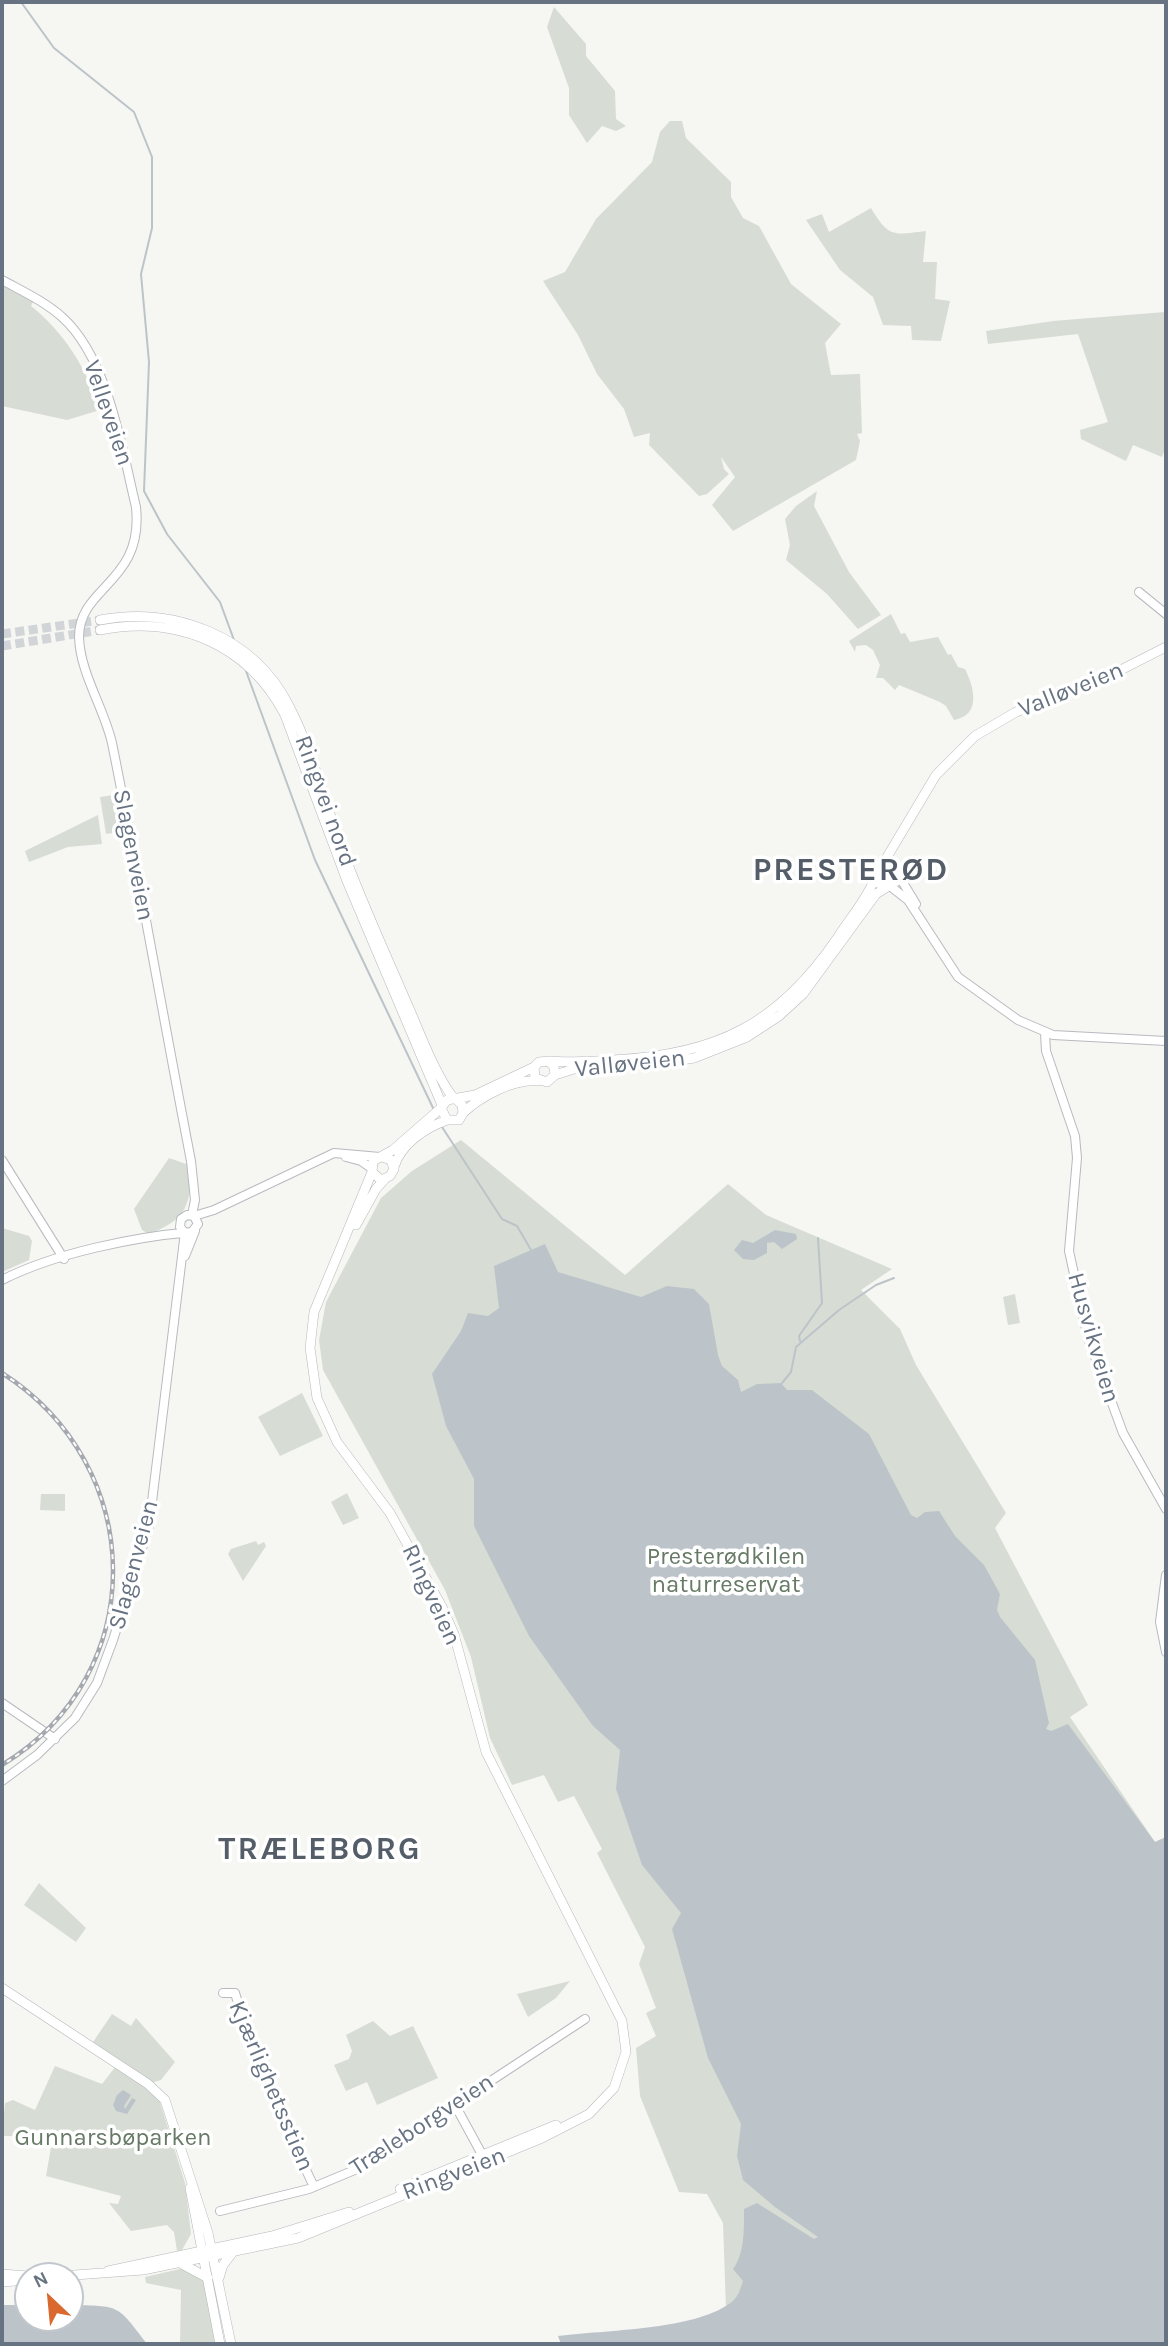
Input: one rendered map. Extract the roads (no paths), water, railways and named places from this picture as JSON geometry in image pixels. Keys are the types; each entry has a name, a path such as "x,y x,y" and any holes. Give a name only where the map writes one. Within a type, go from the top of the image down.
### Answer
{"main road":[{"name":"Velleveien","path":"2,280 57,313 73,329 88,353 108,399 131,485 138,524 135,545"},
{"name":"Slagenveien","path":"2,1781 55,1740 83,1707 97,1682 147,1535 194,1185 111,740 80,648 80,629 87,609 123,570 135,545"},
{"name":"Ringvei nord","path":"100,620 136,616 165,618 197,626 233,644 247,665 271,691 285,715 347,881 440,1115"},
{"name":"Ringvei nord","path":"100,630 140,625 168,627 208,639 238,652 272,679 289,706 354,879 426,1046 455,1099"},
{"name":"Valløveien","path":"394,1169 406,1147 455,1099 475,1095 534,1067 539,1062 673,1055 706,1046 742,1031 771,1013 802,984 869,892 877,867 892,854 924,793 951,758 990,726 1031,705 1109,676 1165,647"},
{"name":"Valløveien","path":"440,1115 455,1121 463,1113 503,1089 523,1081 547,1082 555,1075 575,1069 679,1061 709,1053 747,1037 779,1016 810,987 876,894 888,886 898,872 900,852 924,793"},
{"path":"884,862 898,872 945,961 970,989 1017,1020 1045,1033 1166,1041"},
{"path":"875,878 904,895 923,923"},
{"name":"Husvikveien","path":"1045,1033 1045,1047 1062,1089 1075,1136 1077,1158 1069,1251 1083,1320 1123,1433 1166,1509"},
{"name":"Valløveien","path":"549,1061 554,1067 555,1075"},
{"path":"534,1067 534,1075 538,1081"},
{"path":"455,1099 462,1105 463,1113"},
{"name":"Ringveien","path":"208,2253 327,2220 573,2123 606,2099 620,2078 626,2052 624,2026 486,1752 454,1634 442,1607 390,1513 337,1442 319,1406 311,1367 311,1330 317,1300 373,1161 440,1115"},
{"path":"189,1224 334,1153 381,1157 391,1160 394,1169"},
{"path":"2,1280 64,1259 189,1224 327,1160 348,1157 371,1170 377,1178 385,1179"},
{"path":"2,1160 64,1259"},
{"name":"Ringveien","path":"335,1259 376,1189 394,1169"},
{"path":"1166,1575 1160,1622 1166,1652"},
{"path":"2,1703 55,1740"},
{"path":"2,1987 165,2100 183,2155 208,2253 226,2344"},
{"name":"Kjærlighetsstien","path":"223,1993 235,1993 257,2065 314,2187"},
{"name":"Træleborgveien","path":"219,2211 314,2187 368,2162 585,2019"},
{"path":"455,2105 481,2160"},
{"path":"183,2155 198,2233 219,2278 232,2344"},
{"name":"Ringveien","path":"208,2253 233,2252 316,2232 481,2160"},
{"path":"197,2222 208,2253 208,2277 220,2344"},
{"path":"182,2258 198,2233"},
{"path":"219,2278 223,2265 233,2252"},
{"path":"84,2274 208,2253"},
{"path":"182,2258 208,2277"}],"waterway":[{"path":"21,2 54,48 134,112 152,157 152,228 141,274 149,362 144,491 167,534 220,602 234,640"},
{"path":"246,671 315,860 434,1110"},
{"path":"442,1127 502,1219 517,1226 531,1250"},
{"path":"800,1341 799,1336 822,1303 818,1238"},
{"path":"782,1383 791,1372 796,1347 839,1310 876,1285 894,1278"}],"tunnel":[{"path":"2,634 100,620"},
{"path":"2,646 100,630"}],"railway":[{"path":"2,1373 50,1413 85,1461 106,1514 113,1570 106,1625 86,1678 51,1726 2,1765"}],"district":[{"name":"PRESTERØD","path":"851,871"},
{"name":"TRÆLEBORG","path":"320,1850"}],"park label":[{"name":"Presterødkilen naturreservat","path":"726,1571"},
{"name":"Gunnarsbøparken","path":"113,2138"}]}
